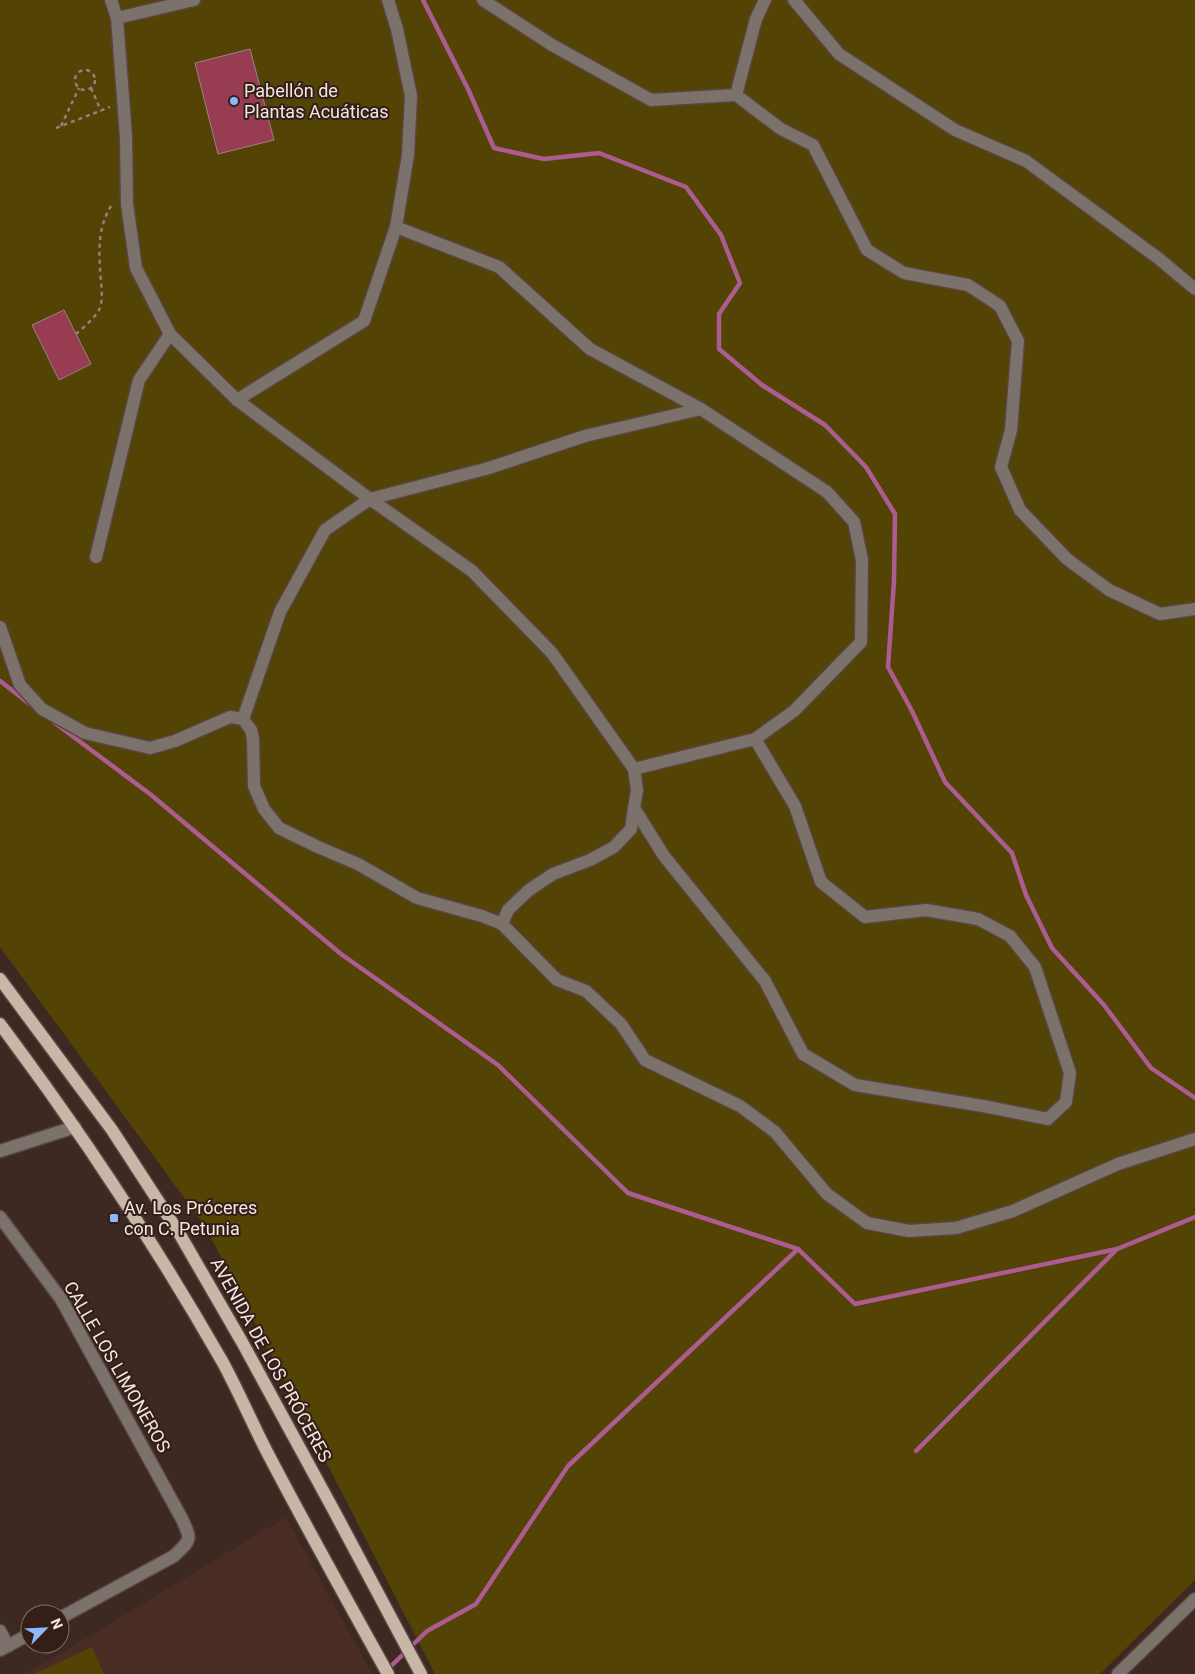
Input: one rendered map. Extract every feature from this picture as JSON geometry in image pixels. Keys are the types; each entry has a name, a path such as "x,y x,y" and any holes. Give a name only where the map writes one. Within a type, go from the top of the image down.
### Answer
{"main road":[{"name":"AVENIDA DE LOS PRÓCERES","path":"0,979 112,1130 179,1233 242,1342 421,1674"},
{"path":"0,1024 75,1127 150,1241 223,1363 266,1450 388,1674"}],"street":[{"path":"111,0 117,18 126,137 127,204 136,268 170,334 237,400 370,499 472,571 552,653 634,769 637,790 632,829 614,846 590,860 553,874 529,890 508,910 502,924"},
{"path":"117,18 194,0"},
{"path":"237,400 364,321 396,227 408,155 411,96 388,0"},
{"path":"482,0 552,45 651,100 736,95 781,129 813,145 867,250 904,273 968,286 1000,306 1018,341 1011,430 1001,467 1020,510 1067,559 1109,590 1160,614 1195,609"},
{"path":"736,95 756,19 765,0"},
{"path":"794,0 839,54 955,130 1026,161 1158,258 1195,289"},
{"path":"396,227 499,267 590,349 701,408 826,492 854,522 862,560 861,642 794,711 755,739 634,769"},
{"path":"96,558 140,380 170,334"},
{"path":"243,719 280,612 325,530 370,499 489,468 585,436 701,408"},
{"path":"0,627 20,685 42,708 86,733 150,748 175,741 230,717 243,719 251,730 253,739 254,786 264,808 279,828 318,848 358,864 417,898 482,916 502,924 557,980 586,991 621,1024 644,1060 740,1106 775,1132 827,1194 867,1223 910,1231 956,1228 1013,1211 1118,1164 1195,1139"},
{"path":"634,808 664,856 765,981 803,1054 855,1085 983,1106 1048,1119 1066,1102 1070,1072 1035,967 1010,936 978,919 926,910 865,917 820,882 794,806 755,739"},
{"path":"0,1151 75,1127"},
{"name":"CALLE LOS LIMONEROS","path":"0,1217 61,1299 190,1536 188,1542 174,1556 70,1613"},
{"path":"1118,1674 1195,1599"},
{"path":"0,1630 4,1648 20,1639"}],"path":[{"path":"86,70 93,73 95,81 91,88 87,90 77,85 76,77 80,71 86,70"},
{"path":"61,126 80,88"},
{"path":"91,88 101,111"},
{"path":"56,128 123,102"},
{"path":"76,334 98,311 102,297 99,253 102,225 107,212 126,190"}],"shaded area":[{"path":"0,0 1195,0 1195,1580 1100,1674 435,1674 205,1226 0,947"},
{"path":"286,1517 372,1674 23,1674 60,1654 70,1654 70,1648"},
{"path":"92,1647 104,1674 34,1674"}],"building":[{"name":"Pabellón de Plantas Acuáticas","path":"250,49 274,140 218,154 195,63"},
{"path":"64,310 91,364 59,380 32,325"}],"waterway":[{"path":"423,0 468,89 494,148 544,159 599,153 686,187 721,235 740,283 719,314 719,349 762,385 825,425 866,467 895,514 894,581 888,667 912,711 945,782 1012,853 1026,895 1052,948 1104,1005 1151,1068 1195,1098"},
{"path":"0,681 31,705"},
{"path":"55,723 150,794 341,954 498,1065 628,1193 798,1249"},
{"path":"387,1670 427,1631 476,1604 568,1466 798,1249 855,1304 1117,1249 1195,1217"},
{"path":"916,1451 1116,1250"}],"place":[{"name":"Pabellón de Plantas Acuáticas","path":"234,101"},
{"name":"Av. Los Próceres con C. Petunia","path":"114,1218"}]}
